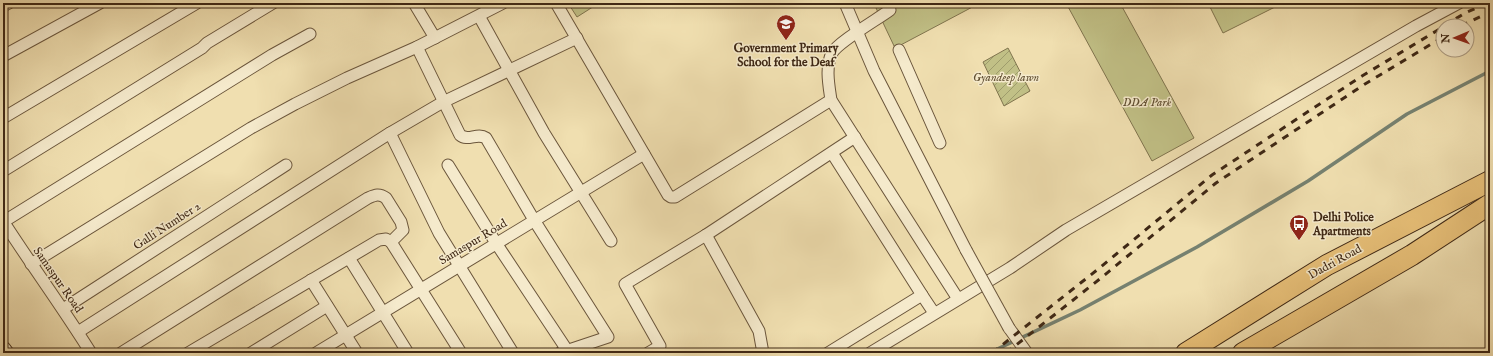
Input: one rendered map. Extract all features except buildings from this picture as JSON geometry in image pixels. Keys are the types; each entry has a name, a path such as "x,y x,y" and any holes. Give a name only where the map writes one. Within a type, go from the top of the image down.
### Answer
{"highway":[{"name":"Dadri Road","path":"1186,353 1327,265 1490,181"},
{"path":"1243,353 1412,255 1490,204"}],"street":[{"path":"3,6 8,3"},
{"path":"3,56 100,3"},
{"path":"3,118 197,3"},
{"path":"3,171 202,48 207,43 253,14 273,3"},
{"path":"414,3 435,38"},
{"path":"31,264 251,128 294,104 417,47 503,3"},
{"path":"556,3 668,195 672,197 675,197 831,100"},
{"path":"845,3 874,71 966,250 1009,328 1027,353"},
{"path":"870,353 1010,268 1066,230 1416,26 1459,3"},
{"path":"890,10 842,44 832,53 827,74 831,100 958,299"},
{"path":"479,16 508,71 544,133 611,241"},
{"path":"3,222 272,55 310,34"},
{"path":"78,332 390,133 443,102 577,38"},
{"path":"417,47 460,135 467,138 478,136 483,136 486,138 534,220 608,337 564,352 448,165"},
{"path":"899,50 940,143"},
{"path":"390,133 435,226 513,353"},
{"path":"648,353 660,346 625,284 706,235 855,138"},
{"path":"832,153 934,313"},
{"name":"Samaspur Road","path":"316,353 644,154"},
{"name":"Galli Number 2","path":"63,309 286,165"},
{"path":"121,353 368,198 377,194 386,198 403,230 391,242"},
{"name":"Samaspur Road","path":"3,222 63,309 91,353"},
{"path":"706,235 759,332 763,353"},
{"path":"188,353 380,240 386,239 391,242 461,353"},
{"path":"349,258 408,353"},
{"path":"311,280 357,353"},
{"path":"828,353 922,295"},
{"path":"251,353 328,306"},
{"path":"3,349 6,353"}],"green space":[{"path":"568,3 599,3 577,17"},
{"path":"886,3 980,3 895,48 876,8"},
{"name":"DDA Park","path":"1066,3 1120,3 1194,138 1152,161"},
{"path":"1208,3 1278,3 1279,5 1223,33"},
{"name":"Gyandeep lawn","path":"1008,48 1030,91 1004,106 983,62"}],"waterway":[{"path":"989,353 1080,310 1197,247 1308,181 1407,114 1490,71"}],"railway":[{"path":"1457,18 1488,3"},
{"path":"1475,19 1490,12"},
{"path":"992,353 1097,270 1212,175 1362,76 1435,32"},
{"path":"1006,353 1101,278 1216,183 1365,84 1435,42"}],"place":[{"name":"Government Primary School for the Deaf","path":"786,41"},
{"name":"Delhi Police Apartments","path":"1299,241"}]}
